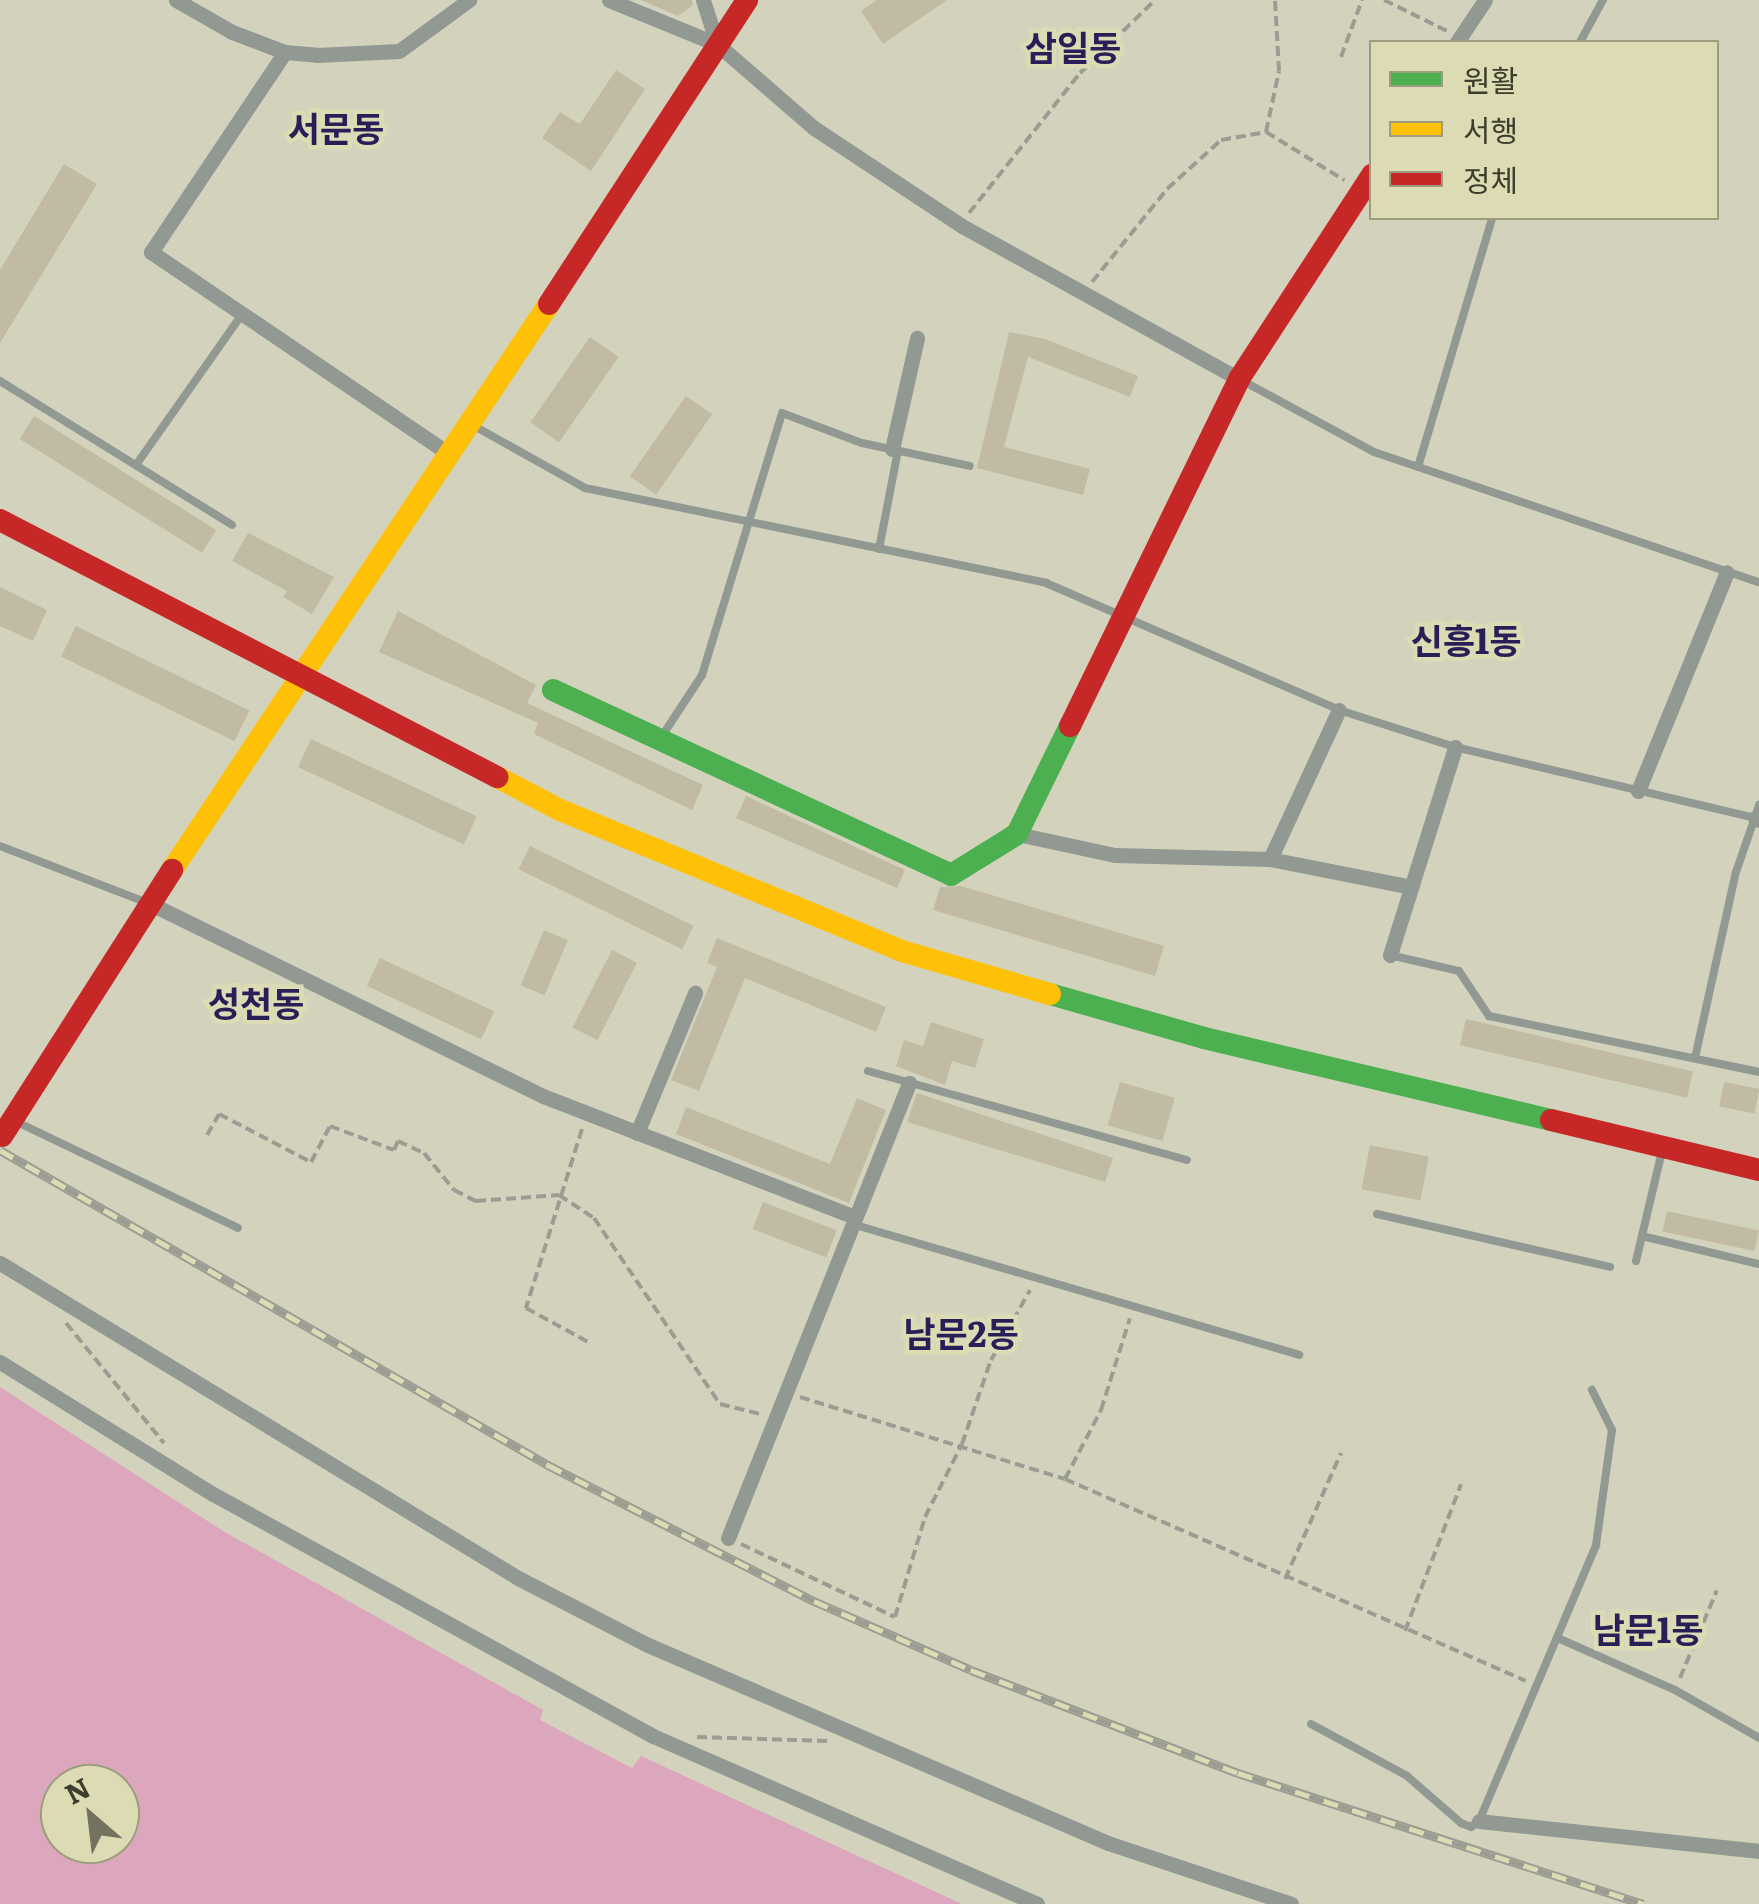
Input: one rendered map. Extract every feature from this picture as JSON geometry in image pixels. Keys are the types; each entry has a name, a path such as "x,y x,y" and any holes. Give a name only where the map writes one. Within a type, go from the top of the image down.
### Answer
{"street":[{"path":"176,0 285,52 400,51 469,0"},
{"path":"609,0 717,44 814,128 962,226 1239,379"},
{"path":"703,0 717,44"},
{"path":"7,1128 148,903 307,676 747,0"},
{"path":"1458,40 1484,0"},
{"path":"285,52 151,252 244,311 451,455"},
{"path":"553,690 950,875 1016,834 1239,379 1367,182"},
{"path":"895,450 917,338"},
{"path":"0,520 560,810 952,970 1204,1038 1759,1170"},
{"path":"1638,790 1727,572"},
{"path":"1270,859 1338,710"},
{"path":"1390,956 1455,747"},
{"path":"1016,834 1115,855 1270,859 1411,888"},
{"path":"148,903 445,1051 588,1114 854,1220"},
{"path":"638,1133 695,993"},
{"path":"728,1538 908,1082"},
{"path":"0,1263 518,1578 648,1645 1108,1843 1291,1904"},
{"path":"0,1362 214,1494 652,1736 1037,1904"},
{"path":"1478,1821 1759,1851"}],"lane":[{"path":"1581,40 1603,0"},
{"path":"1418,467 1491,220"},
{"path":"136,465 244,311"},
{"path":"1239,379 1374,452 1759,582"},
{"path":"0,382 232,525"},
{"path":"660,740 702,675 743,524 782,413 895,450 970,466"},
{"path":"473,425 585,488 743,524 1046,582 1338,710 1455,747 1758,814 1736,872 1695,1058"},
{"path":"880,549 895,450"},
{"path":"0,846 148,903"},
{"path":"1390,956 1459,971 1489,1016 1759,1072"},
{"path":"868,1071 1187,1160"},
{"path":"7,1128 238,1228"},
{"path":"1636,1261 1663,1147"},
{"path":"1377,1214 1610,1266"},
{"path":"854,1220 1132,1308 1299,1355"},
{"path":"1642,1236 1759,1264"},
{"path":"1311,1724 1407,1776 1460,1822 1472,1827 1478,1821 1560,1639 1596,1544 1610,1477 1612,1430 1592,1390"},
{"path":"1560,1639 1674,1690 1759,1738"}],"path":[{"path":"962,226 1080,73 1155,0"},
{"path":"1266,132 1279,71 1275,0"},
{"path":"1341,57 1362,0"},
{"path":"1384,0 1458,40"},
{"path":"1083,294 1133,226 1221,140 1266,132 1367,182"},
{"path":"206,1135 219,1114 310,1162 330,1126 394,1150 398,1140 424,1153 454,1190 476,1201 558,1196 594,1218 720,1404 776,1417"},
{"path":"588,1114 558,1196 526,1308 590,1343"},
{"path":"728,1538 895,1617 924,1518 962,1444 991,1360 1036,1278"},
{"path":"1065,1480 1101,1410 1132,1308"},
{"path":"59,1315 171,1452"},
{"path":"786,1394 962,1444 1065,1480 1404,1632 1539,1686"},
{"path":"1284,1579 1341,1453"},
{"path":"1404,1632 1462,1484"},
{"path":"1674,1690 1717,1590"},
{"path":"692,1737 832,1742"}],"shaded area":[{"path":"0,1387 223,1531 543,1710 540,1720 632,1768 641,1756 962,1904 0,1904"}],"building":[{"path":"641,0 692,0 693,5 678,16"},
{"path":"877,0 947,0 883,44 861,11"},
{"path":"616,70 645,89 591,171 542,138 560,112 580,124"},
{"path":"64,164 97,184 0,343 0,270"},
{"path":"1009,332 1045,339 1138,376 1130,397 1028,357 1004,447 1090,469 1083,495 977,468"},
{"path":"590,337 619,357 559,442 530,422"},
{"path":"686,396 712,414 656,495 630,476"},
{"path":"34,416 216,530 202,553 20,439"},
{"path":"248,533 334,577 312,614 283,597 287,591 232,561"},
{"path":"0,587 47,610 33,641 0,626"},
{"path":"398,611 536,685 527,703 703,785 692,810 534,734 538,723 379,652"},
{"path":"76,626 249,711 235,741 61,657"},
{"path":"311,739 477,816 464,844 298,767"},
{"path":"746,796 905,870 897,888 736,818"},
{"path":"530,846 694,926 682,949 519,869"},
{"path":"961,886 1164,946 1155,976 933,910 940,887"},
{"path":"544,930 568,940 544,995 521,985"},
{"path":"717,938 886,1007 876,1032 745,978 699,1091 671,1080 717,967 707,963"},
{"path":"612,950 637,963 597,1040 573,1028"},
{"path":"380,958 494,1011 481,1039 367,986"},
{"path":"1466,1019 1693,1071 1687,1098 1460,1045"},
{"path":"931,1022 984,1039 975,1068 952,1061 945,1085 896,1066 904,1040 923,1046"},
{"path":"1120,1082 1175,1098 1162,1141 1108,1125"},
{"path":"1724,1082 1759,1089 1755,1113 1719,1107"},
{"path":"917,1093 1113,1158 1105,1182 907,1122"},
{"path":"857,1098 886,1110 849,1203 676,1134 686,1107 830,1164"},
{"path":"1370,1145 1429,1156 1420,1201 1361,1189"},
{"path":"763,1202 837,1230 826,1257 753,1229"},
{"path":"1667,1211 1759,1231 1755,1251 1663,1232"}],"railway":[{"path":"0,1150 548,1465 814,1601 971,1670 1238,1773 1643,1904"}],"traffic: fast":[{"path":"553,690 951,875 1017,834 1070,726"},
{"path":"1050,994 1204,1038 1551,1120"}],"traffic: slow":[{"path":"172,870 549,304"},
{"path":"497,777 560,810 905,952 1050,994"}],"traffic: jam":[{"path":"549,304 747,0"},
{"path":"1070,726 1239,379 1369,180"},
{"path":"0,520 497,777"},
{"path":"2,1136 172,870"},
{"path":"1551,1120 1759,1170"}],"district":[{"name":"삼일동","path":"1073,46"},
{"name":"서문동","path":"336,127"},
{"name":"신흥1동","path":"1466,639"},
{"name":"성천동","path":"256,1002"},
{"name":"남문2동","path":"961,1332"},
{"name":"남문1동","path":"1648,1628"}]}
